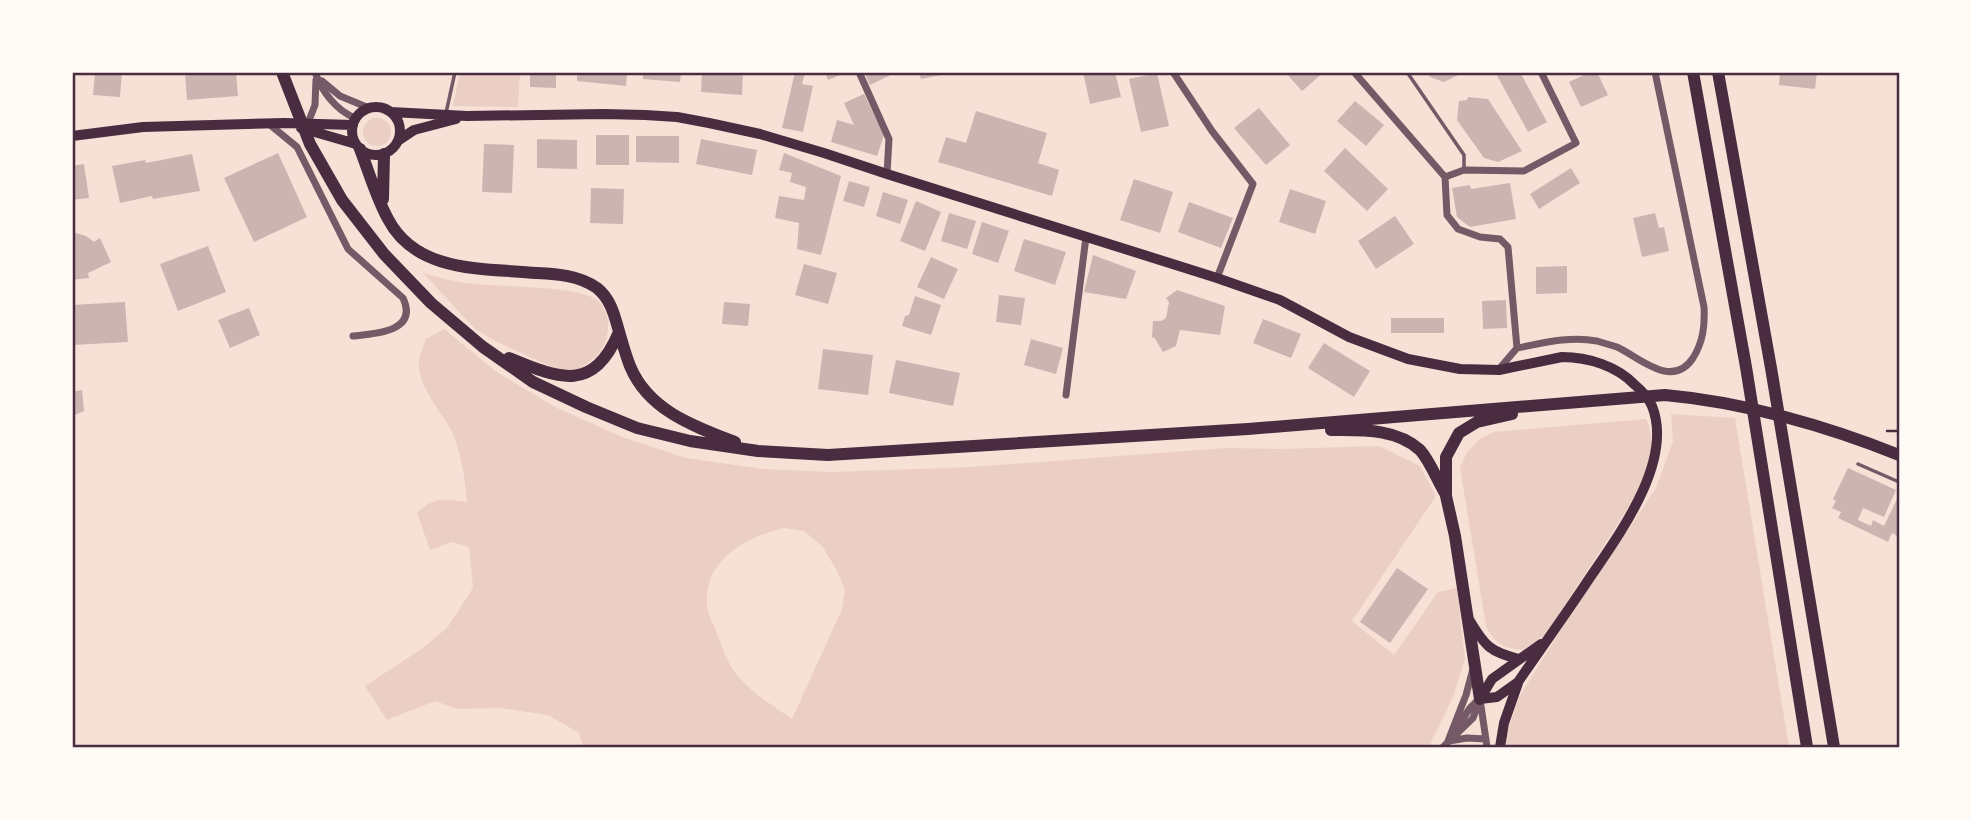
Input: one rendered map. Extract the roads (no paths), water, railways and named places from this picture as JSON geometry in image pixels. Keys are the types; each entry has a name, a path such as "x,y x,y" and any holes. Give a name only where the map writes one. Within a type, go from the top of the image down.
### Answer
{"highway":[{"path":"282,72 310,144 342,200 384,254 430,303 483,347 533,382 637,428 690,441 828,455 1248,429 1665,396 1734,404 1827,430 1899,455"},
{"path":"1693,72 1746,368 1807,747"},
{"path":"1718,72 1785,449 1834,747"},
{"path":"358,147 389,221 402,238 418,252 439,262 467,267 568,275 597,288 611,304 630,367 642,388 664,410 693,426 758,450"},
{"path":"382,206 384,154"},
{"path":"483,347 548,374 568,377 598,366 611,349 619,332"},
{"path":"1480,698 1446,496 1446,457 1459,433 1477,422 1558,404"},
{"path":"1248,429 1371,430 1404,439 1422,452 1446,496"}],"main road":[{"path":"358,147 352,131 354,122 369,108 377,107 391,112 467,116 604,114 677,117 760,134 1217,278 1280,300 1349,337 1408,359 1460,369 1499,370 1573,357 1596,361 1608,367 1628,378 1652,405 1656,435 1651,470 1641,496 1607,552 1518,682 1504,723 1500,747"},
{"path":"284,123 332,135 371,155 384,154 396,146 399,140 399,125 391,112"},
{"path":"399,140 414,130 467,116"},
{"path":"72,136 143,127 354,122"},
{"path":"1469,620 1484,643 1501,655 1519,659"},
{"path":"1480,698 1492,679 1548,640"},
{"path":"1480,698 1497,697 1518,682"}],"street":[{"path":"859,72 889,139 887,174"},
{"path":"1173,72 1212,131 1253,184 1217,278"},
{"path":"1354,72 1445,177 1447,215 1458,229 1480,237 1500,239 1508,247 1517,348"},
{"path":"1445,177 1464,170 1524,171 1576,143 1541,72"},
{"path":"1499,370 1517,348 1558,340 1596,341 1617,347 1643,364 1664,372 1679,370 1690,362 1700,346 1705,328 1704,307 1655,72"},
{"path":"316,74 340,96 369,108"},
{"path":"316,74 329,98 354,122"},
{"path":"308,123 315,105 316,74"},
{"path":"268,124 297,147 348,249 403,298 406,304 404,318 394,329 385,333 353,336"},
{"path":"1066,394 1086,237"},
{"path":"1445,744 1466,695 1475,661"},
{"path":"1445,744 1480,698"},
{"path":"1445,744 1467,738 1486,743 1480,698"}],"lane":[{"path":"445,115 455,72"},
{"path":"1408,72 1464,155 1464,170"},
{"path":"1858,464 1899,482"}]}
